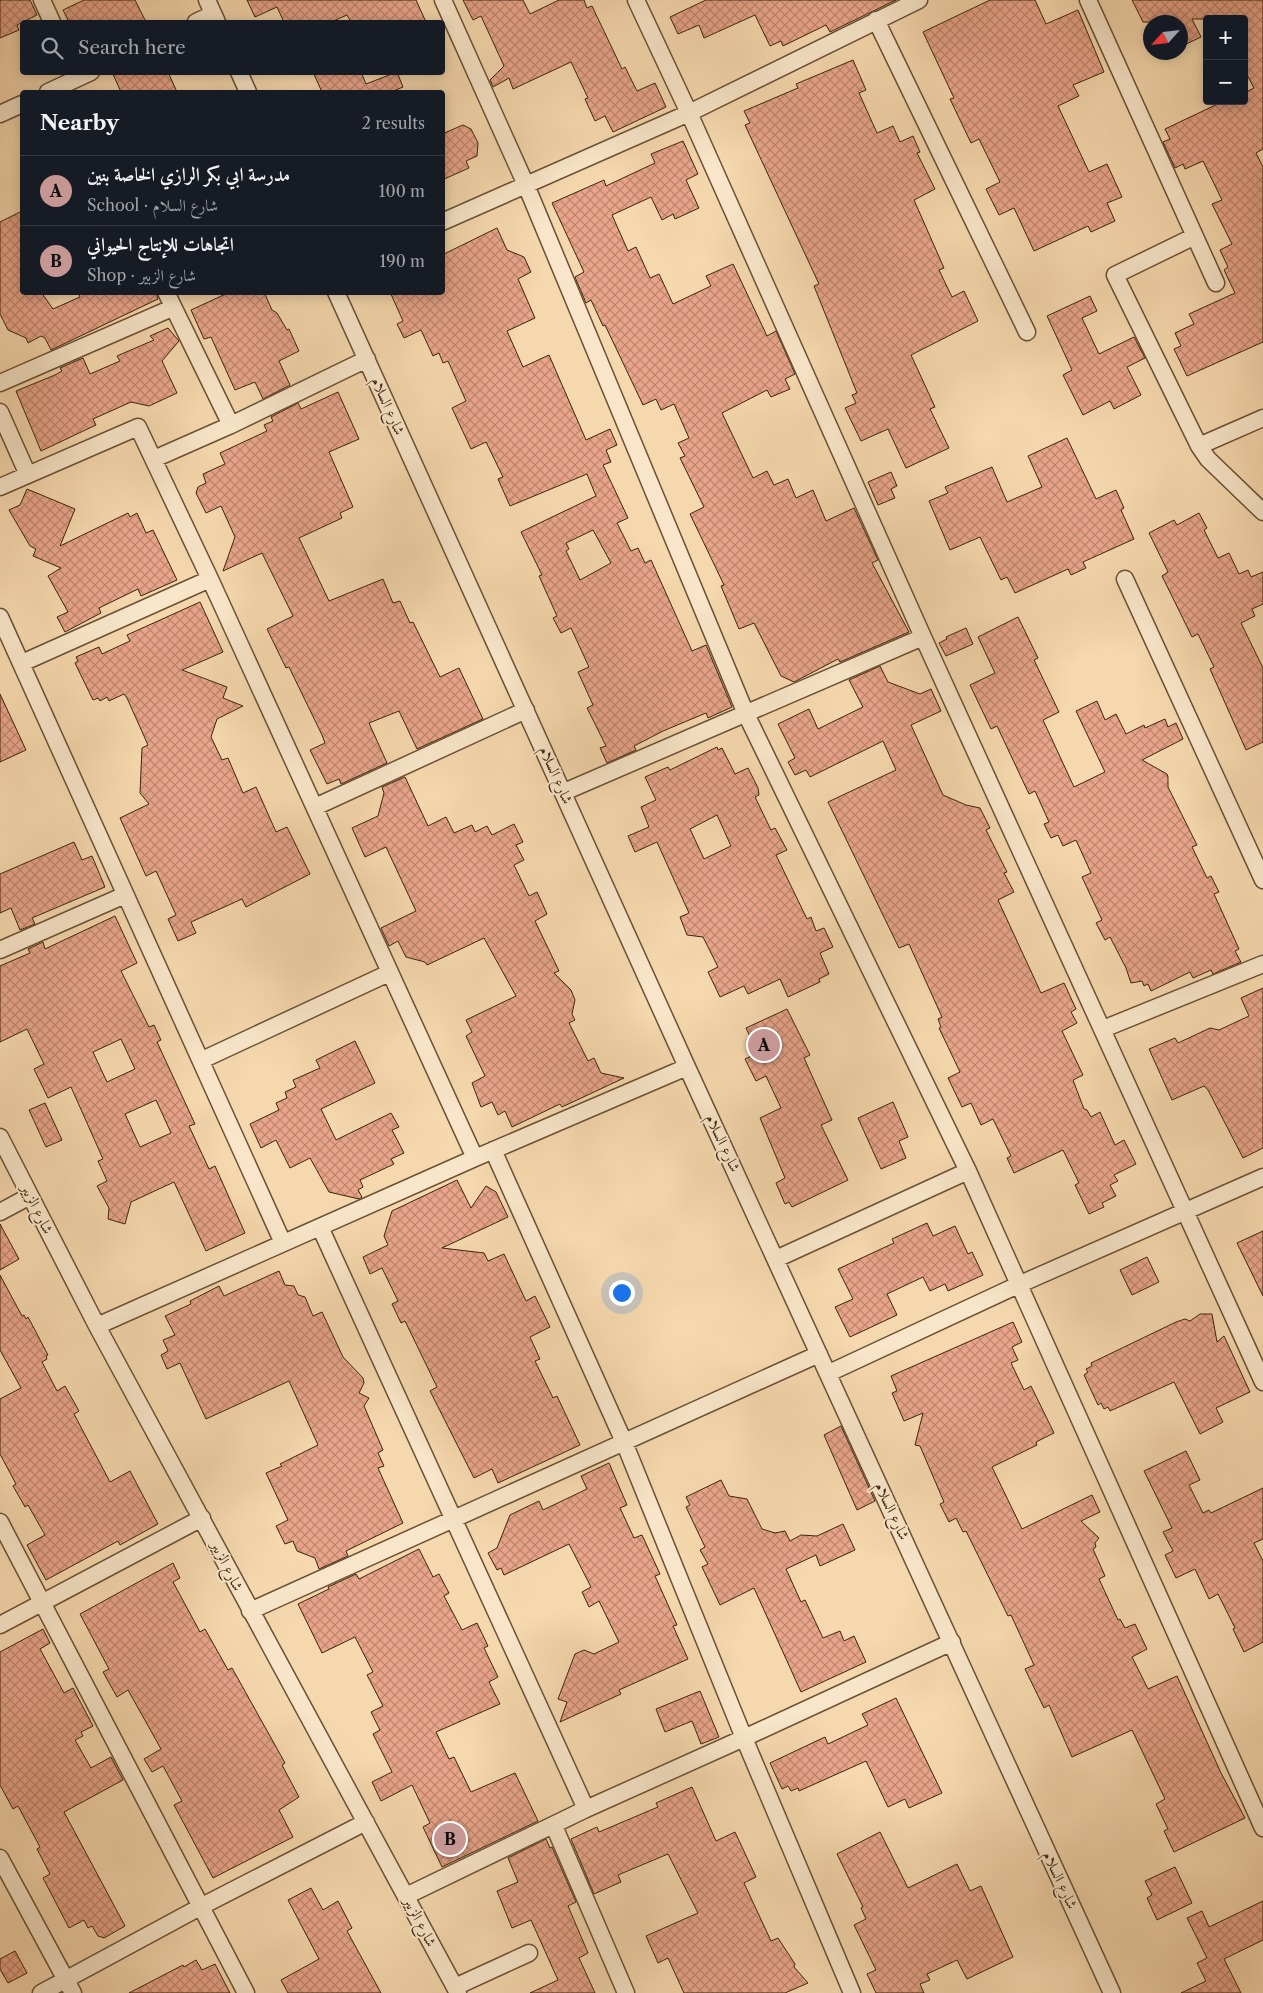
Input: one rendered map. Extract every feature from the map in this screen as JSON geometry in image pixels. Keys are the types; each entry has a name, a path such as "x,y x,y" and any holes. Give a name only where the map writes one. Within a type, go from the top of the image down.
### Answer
{"street":[{"path":"42,0 51,20"},
{"path":"443,0 526,185 746,714 968,1171 1263,1828"},
{"path":"445,221 689,113 919,0"},
{"path":"1088,0 1216,283"},
{"path":"642,2 689,113 923,638 1263,1382"},
{"path":"199,20 213,12"},
{"path":"876,20 1026,332"},
{"path":"240,75 247,90"},
{"path":"53,90 82,79"},
{"path":"0,114 20,105"},
{"path":"1194,237 1115,275 1199,446 1208,459 1263,512"},
{"name":"شارع السلام","path":"337,295 952,1642 1109,1992"},
{"path":"0,384 169,300 231,425"},
{"path":"154,458 231,425 367,359"},
{"path":"0,412 28,475"},
{"path":"1199,446 1263,418"},
{"path":"0,488 138,427 210,579 475,1158"},
{"path":"22,663 210,579"},
{"path":"1125,579 1263,880"},
{"path":"0,617 202,1060 283,1243"},
{"path":"564,792 923,638"},
{"path":"315,808 526,710"},
{"path":"0,950 125,894"},
{"path":"1103,1029 1263,964"},
{"path":"202,1060 389,973"},
{"path":"97,1326 493,1150 688,1067"},
{"name":"شارع الزبير","path":"0,1137 97,1326 456,1990"},
{"path":"493,1150 624,1442 744,1738 852,1993"},
{"path":"776,1259 968,1171"},
{"path":"829,1373 1018,1285 1263,1177"},
{"path":"0,1212 30,1196"},
{"path":"320,1227 586,1808"},
{"path":"250,1611 819,1354"},
{"path":"0,1625 202,1518"},
{"path":"0,1522 246,1993"},
{"path":"406,1896 554,1826 586,1808 744,1738 952,1642"},
{"path":"42,1993 69,1986 202,1906 366,1822"},
{"path":"554,1826 626,1993"},
{"path":"0,1858 69,1986"},
{"path":"456,1990 528,1954"}],"building":[{"path":"0,0 30,0 37,15 27,20 20,20 20,24 17,25 19,30 0,38"},
{"path":"84,0 135,0 145,20 68,20 63,10"},
{"path":"247,0 416,0 425,20 350,20 347,15 336,20 283,20 277,7 255,17"},
{"path":"463,0 523,0 530,14 559,0 584,0 587,8 592,6 622,69 625,67 637,91 655,83 666,107 613,132 605,116 595,121 585,99 588,98 571,62 513,89 509,78 493,87 490,80 504,66 481,16 473,20"},
{"path":"706,0 896,0 830,32 826,25 783,46 781,41 770,46 755,15 704,38 699,25 678,34 670,17"},
{"path":"990,0 1035,0 1046,24 1078,10 1104,72 1073,85 1079,96 1058,106 1089,172 1107,164 1122,197 1107,203 1115,221 1091,232 1088,226 1034,251 1014,208 999,215 986,189 1000,182 979,139 971,143 950,99 954,98 923,32"},
{"path":"1132,0 1263,0 1263,149 1256,153 1263,167 1263,342 1187,376 1174,349 1181,346 1175,333 1194,324 1189,314 1235,293 1224,270 1228,267 1220,250 1232,244 1212,204 1222,200 1203,161 1185,169 1183,164 1175,168 1163,142 1170,139 1165,129 1216,105 1248,105 1248,91 1254,88 1248,77 1248,15 1203,15 1203,19 1192,19 1201,37 1188,43 1188,15 1143,15 1143,22"},
{"path":"853,60 866,90 859,93 877,133 893,126 900,142 913,136 920,152 917,153 935,189 914,200 944,268 939,270 952,297 964,291 978,321 911,355 935,407 930,409 949,448 906,468 888,429 861,441 845,408 856,403 852,395 857,393 814,286 819,284 745,125 750,123 744,111 798,88 796,84"},
{"path":"113,75 169,75 176,90 120,90"},
{"path":"314,75 362,75 366,84 389,75 398,75 403,87 396,90 321,90"},
{"path":"463,125 471,129 478,143 477,156 466,161 469,168 445,179 445,133"},
{"path":"683,141 698,174 686,180 699,208 675,219 673,214 662,220 651,197 612,215 628,251 636,247 650,278 659,274 673,304 711,286 706,276 733,264 767,336 776,331 795,374 785,379 790,389 771,397 767,390 722,413 753,478 767,471 774,485 788,479 796,498 813,490 826,521 854,508 878,560 872,563 909,632 840,662 838,659 794,682 781,676 754,623 739,629 721,586 724,585 690,514 704,507 680,458 685,456 678,443 689,438 674,404 661,410 656,399 643,405 605,325 603,326 591,300 586,303 575,277 584,272 552,203 604,180 606,186 655,163 651,154"},
{"path":"20,212 20,295 43,295 53,309 80,297 79,295 157,295 158,299 51,350 45,338 41,336 28,343 26,338 8,330 0,314 0,222"},
{"path":"497,228 507,250 524,257 531,272 518,279 535,318 507,331 523,367 549,355 586,440 610,429 617,445 606,450 611,462 603,465 628,518 617,523 631,551 638,548 645,563 651,560 692,651 706,645 732,707 708,718 706,713 663,731 634,746 636,750 607,763 600,748 606,746 587,708 593,705 578,672 589,667 571,628 561,633 553,618 557,616 539,576 542,575 521,532 596,496 587,474 510,506 498,479 503,477 486,442 471,449 452,408 466,401 448,361 443,363 439,353 433,356 421,330 404,338 397,324 403,321 391,295 445,295 445,254","holes":["593,530 611,563 580,580 566,551 569,549 566,543"]},
{"path":"224,295 265,295 272,310 277,313 287,330 289,329 299,351 279,361 290,385 263,399 255,382 235,390 211,337 204,339 191,310"},
{"path":"1090,296 1097,311 1082,318 1099,354 1134,337 1145,358 1127,367 1141,395 1114,409 1110,401 1083,415 1063,375 1072,370 1047,316"},
{"path":"168,328 179,341 162,361 177,393 149,406 131,402 93,419 96,425 41,451 16,391 55,375 62,371 60,368 83,358 90,374 120,361 117,356 154,340 150,336"},
{"path":"338,392 359,439 329,452 353,507 340,513 342,518 299,538 329,601 383,579 393,603 400,601 410,623 413,622 440,677 459,668 483,719 417,749 399,711 369,723 387,763 341,784 339,779 327,784 310,750 325,743 322,735 289,667 286,668 267,629 293,616 262,553 223,571 235,537 221,506 206,513 196,493 198,487 206,483 203,474 225,464 220,453 267,431 264,425 273,421 271,417 298,403 301,409"},
{"path":"1067,438 1096,499 1116,490 1124,508 1121,510 1134,539 1083,562 1086,568 1071,575 1068,569 1015,593 1007,577 1001,580 980,537 950,550 929,501 948,493 945,487 992,467 1007,502 1042,487 1028,456"},
{"path":"891,472 897,486 891,489 895,498 878,505 868,482"},
{"path":"27,489 75,509 60,546 128,513 130,517 137,513 146,533 153,530 177,580 141,596 138,589 99,608 101,613 65,632 57,617 68,612 48,576 61,568 33,556 36,549 30,546 9,510 20,505"},
{"path":"1199,513 1207,528 1204,530 1218,558 1229,553 1239,574 1248,570 1251,577 1263,572 1263,604 1252,609 1255,616 1241,623 1263,668 1263,742 1246,750 1210,669 1214,667 1198,634 1192,637 1162,576 1168,572 1149,533 1174,520 1177,525"},
{"path":"200,602 223,652 182,670 227,687 223,698 243,706 217,719 211,737 222,760 228,758 243,793 256,787 276,832 287,827 310,874 246,907 242,899 191,922 196,933 178,941 168,919 176,915 156,871 146,876 120,818 149,804 140,793 142,748 148,745 124,694 109,701 107,697 100,701 98,698 93,700 75,663 78,661 76,657 99,647 102,654 130,641 127,635"},
{"path":"1018,617 1038,658 1034,660 1059,712 1043,720 1074,787 1105,772 1076,711 1097,701 1105,720 1116,714 1126,734 1144,725 1145,728 1165,719 1168,727 1176,723 1183,739 1142,760 1167,774 1168,787 1197,845 1192,847 1207,878 1211,876 1219,892 1214,894 1239,949 1235,951 1241,962 1213,974 1211,970 1193,978 1190,972 1151,991 1148,984 1144,986 1142,981 1131,983 1126,968 1110,937 1105,940 1096,923 1102,920 1082,877 1091,873 1076,840 1063,846 1058,835 1051,838 1044,824 1049,822 1035,791 1029,794 997,726 991,729 970,685 995,673 978,637"},
{"path":"966,628 973,644 946,656 939,643 947,639 946,637"},
{"path":"880,666 888,682 920,694 931,689 941,711 911,725 943,795 966,805 980,808 990,828 986,830 1007,872 1004,873 1014,892 998,900 1041,993 1064,983 1076,1009 1071,1012 1077,1023 1062,1031 1083,1075 1073,1080 1084,1109 1087,1110 1091,1117 1100,1112 1115,1145 1124,1140 1136,1164 1114,1175 1118,1181 1110,1185 1116,1196 1102,1203 1104,1207 1089,1214 1075,1185 1079,1183 1063,1150 1014,1173 1007,1158 1011,1156 993,1119 981,1125 971,1103 962,1107 948,1078 960,1072 939,1028 941,1027 938,1019 942,1017 909,944 899,948 828,802 896,770 883,741 810,777 806,770 795,775 788,762 795,758 778,724 809,709 818,729 863,707 849,680"},
{"path":"0,694 26,750 0,762"},
{"path":"717,747 718,750 722,748 735,774 748,768 758,788 759,795 755,797 771,830 775,828 787,850 776,855 807,919 811,917 816,931 824,928 833,947 820,953 829,974 819,979 820,982 788,997 780,979 748,994 744,986 720,997 708,972 718,967 703,937 687,935 680,917 689,913 657,842 635,852 628,836 649,827 641,807 656,800 645,777 668,767 670,770","holes":["717,815 731,846 704,859 690,829"]},
{"path":"405,777 428,826 446,817 454,833 472,825 475,832 487,826 492,835 514,824 523,842 516,845 524,860 514,865 529,896 537,892 547,914 535,921 559,971 554,973 571,990 575,1000 572,1014 575,1020 569,1023 588,1061 594,1058 601,1073 624,1078 562,1107 560,1104 512,1127 505,1111 498,1115 492,1102 481,1107 472,1083 485,1076 466,1036 472,1032 466,1020 516,996 484,938 427,965 425,962 406,957 398,941 389,946 381,928 416,911 386,847 365,857 352,828 378,816 384,793 382,787"},
{"path":"74,842 82,860 92,856 105,887 32,918 35,924 20,930 11,908 0,913 0,874"},
{"path":"115,916 137,963 121,971 149,1027 154,1025 161,1040 157,1042 195,1124 189,1126 209,1169 215,1166 245,1233 206,1251 174,1182 131,1202 125,1224 108,1219 109,1208 97,1186 107,1181 98,1161 103,1159 71,1087 48,1098 34,1069 44,1064 27,1029 0,1042 0,966 30,953 28,949 43,942 45,949","holes":["121,1039 135,1069 107,1082 93,1052","156,1100 171,1133 140,1147 125,1114"]},
{"path":"1263,988 1263,1148 1243,1158 1208,1090 1204,1086 1172,1100 1149,1049 1175,1038 1178,1043 1210,1028 1219,1030 1249,1016 1241,998"},
{"path":"787,1009 810,1055 804,1058 832,1120 821,1125 848,1180 792,1207 789,1202 785,1204 776,1183 785,1178 760,1118 781,1108 766,1076 756,1081 745,1059 758,1053 746,1028"},
{"path":"355,1041 375,1083 321,1109 336,1140 391,1113 399,1127 392,1130 404,1153 391,1159 394,1164 360,1180 363,1187 358,1190 362,1197 359,1199 329,1192 310,1158 290,1168 276,1140 261,1148 250,1124 279,1110 276,1103 287,1098 285,1092 296,1087 293,1080 320,1068 316,1060"},
{"path":"893,1102 908,1137 899,1141 906,1158 881,1169 858,1118"},
{"path":"45,1103 62,1140 46,1147 29,1110"},
{"path":"457,1180 471,1208 486,1186 496,1192 508,1217 442,1248 484,1253 488,1261 504,1254 526,1301 535,1296 550,1327 530,1337 540,1359 535,1361 553,1398 557,1396 580,1445 498,1483 492,1469 474,1478 430,1391 437,1387 405,1321 401,1323 392,1304 398,1301 382,1268 370,1274 363,1257 388,1245 384,1236 392,1211"},
{"path":"927,1223 933,1236 955,1226 968,1254 972,1252 983,1275 948,1291 945,1284 930,1291 923,1277 887,1294 897,1315 850,1337 835,1307 853,1299 838,1269 894,1243 892,1239"},
{"path":"0,1224 19,1259 0,1270"},
{"path":"1263,1231 1263,1296 1237,1243"},
{"path":"1147,1257 1159,1282 1132,1295 1120,1270"},
{"path":"279,1271 285,1285 294,1286 298,1295 305,1297 313,1316 322,1312 343,1357 363,1378 364,1383 359,1393 369,1398 364,1406 383,1450 378,1453 384,1466 378,1468 403,1523 346,1551 348,1556 319,1569 315,1558 297,1551 293,1541 285,1544 276,1526 288,1520 266,1473 318,1445 289,1381 206,1419 180,1363 167,1369 161,1355 168,1351 163,1340 175,1335 165,1316 191,1304 190,1301 219,1286 224,1296"},
{"path":"0,1275 22,1316 24,1315 26,1319 28,1317 48,1355 46,1356 47,1359 42,1362 57,1391 65,1386 79,1411 74,1414 110,1482 130,1471 158,1524 120,1545 118,1541 46,1580 27,1545 45,1535 28,1505 25,1507 13,1486 16,1484 0,1454 0,1399 21,1388 0,1350"},
{"path":"1200,1314 1212,1314 1217,1342 1224,1336 1250,1392 1216,1408 1223,1422 1200,1434 1174,1382 1110,1411 1108,1407 1104,1409 1101,1403 1098,1405 1084,1375 1088,1372 1086,1369 1092,1366 1091,1363 1176,1322 1185,1319 1190,1321"},
{"path":"1013,1322 1022,1342 1012,1347 1018,1360 1011,1363 1024,1390 1031,1386 1054,1433 1036,1442 1037,1445 992,1467 1022,1529 1092,1495 1100,1512 1081,1521 1099,1538 1095,1543 1096,1547 1093,1549 1105,1576 1099,1579 1118,1620 1120,1619 1125,1628 1135,1624 1147,1649 1132,1657 1148,1689 1177,1676 1221,1773 1245,1818 1174,1852 1164,1831 1168,1829 1156,1804 1165,1799 1132,1730 1072,1757 1049,1705 1044,1708 1025,1669 1034,1665 1011,1615 1008,1616 966,1531 963,1532 956,1518 949,1522 940,1504 944,1502 920,1446 915,1445 923,1413 904,1421 892,1393 897,1391 891,1376"},
{"path":"841,1426 875,1501 857,1510 824,1435"},
{"path":"1186,1451 1200,1480 1189,1485 1203,1513 1209,1510 1211,1513 1263,1488 1263,1539 1254,1543 1263,1561 1263,1642 1244,1652 1233,1629 1235,1628 1218,1594 1209,1599 1195,1569 1176,1578 1165,1555 1173,1551 1163,1532 1172,1528 1144,1471"},
{"path":"609,1463 627,1505 620,1508 634,1538 642,1535 660,1574 655,1576 677,1625 673,1626 688,1659 619,1690 621,1694 560,1722 567,1702 558,1699 575,1654 584,1650 594,1654 619,1642 599,1601 589,1607 582,1592 591,1587 569,1544 504,1575 501,1568 497,1570 488,1553 497,1548 510,1515 539,1501 543,1510 587,1489 581,1476"},
{"path":"721,1480 729,1496 747,1499 762,1529 775,1533 785,1531 790,1541 801,1535 817,1536 843,1524 855,1550 820,1566 816,1555 786,1569 801,1602 805,1600 823,1638 840,1631 844,1641 854,1636 866,1662 801,1692 754,1588 720,1605 702,1567 708,1564 700,1550 705,1547 686,1507 690,1505 686,1497"},
{"path":"419,1549 433,1577 439,1574 449,1593 444,1596 462,1630 477,1623 488,1646 484,1648 498,1677 489,1682 500,1704 436,1732 449,1759 454,1757 471,1792 515,1773 538,1821 442,1867 423,1827 430,1823 412,1785 381,1801 372,1782 392,1772 373,1734 380,1730 371,1712 383,1706 367,1675 373,1672 355,1637 322,1653 298,1604 356,1574 359,1579"},
{"path":"173,1563 180,1578 173,1582 200,1632 205,1629 228,1670 232,1668 285,1763 282,1765 299,1797 279,1810 293,1837 213,1878 174,1805 182,1801 163,1766 152,1772 144,1759 161,1749 128,1690 117,1697 103,1672 109,1669 80,1614"},
{"path":"43,1629 50,1643 40,1649 64,1693 73,1688 93,1726 81,1732 83,1736 75,1740 91,1768 111,1757 123,1780 64,1812 125,1926 104,1938 98,1936 92,1926 88,1928 84,1920 69,1928 43,1878 50,1874 37,1849 40,1847 18,1806 13,1809 0,1785 0,1652"},
{"path":"700,1691 719,1737 701,1744 692,1721 665,1732 656,1709"},
{"path":"896,1698 942,1793 909,1808 905,1799 888,1807 866,1761 799,1791 798,1788 791,1791 788,1786 782,1789 770,1763 825,1737 828,1744 868,1725 862,1714"},
{"path":"692,1787 716,1841 735,1832 756,1877 744,1883 771,1941 778,1938 795,1964 794,1967 808,1983 785,1993 684,1993 668,1958 658,1963 646,1936 698,1913 668,1854 618,1875 621,1882 594,1894 571,1839 597,1827 599,1832 658,1807 656,1803"},
{"path":"880,1832 908,1888 957,1864 970,1891 981,1886 1013,1957 967,1979 957,1960 927,1974 930,1980 920,1984 924,1993 876,1993 867,1974 876,1970 854,1925 866,1919 861,1908 863,1907 837,1854"},
{"path":"546,1839 550,1848 552,1847 576,1902 568,1906 588,1953 579,1958 595,1993 530,1993 558,1980 531,1920 512,1928 497,1891 518,1882 508,1858"},
{"path":"1175,1867 1192,1903 1157,1920 1147,1898 1152,1895 1145,1881"},
{"path":"311,1888 323,1910 338,1901 352,1928 347,1931 381,1993 288,1993 281,1980 319,1959 288,1900"},
{"path":"1263,1901 1263,1940 1224,1959 1241,1993 1181,1993 1206,1981 1197,1963 1207,1958 1187,1918 1202,1911 1209,1927"},
{"path":"15,1951 27,1973 8,1983 0,1969 0,1959"},
{"path":"196,1960 202,1970 215,1964 230,1993 129,1993 183,1965 184,1967"}],"place":[{"name":"مدرسة ابي بكر الرازي الخاصة بنين","path":"764,1045"},
{"name":"اتجاهات للإنتاج الحيواني","path":"450,1839"}]}
